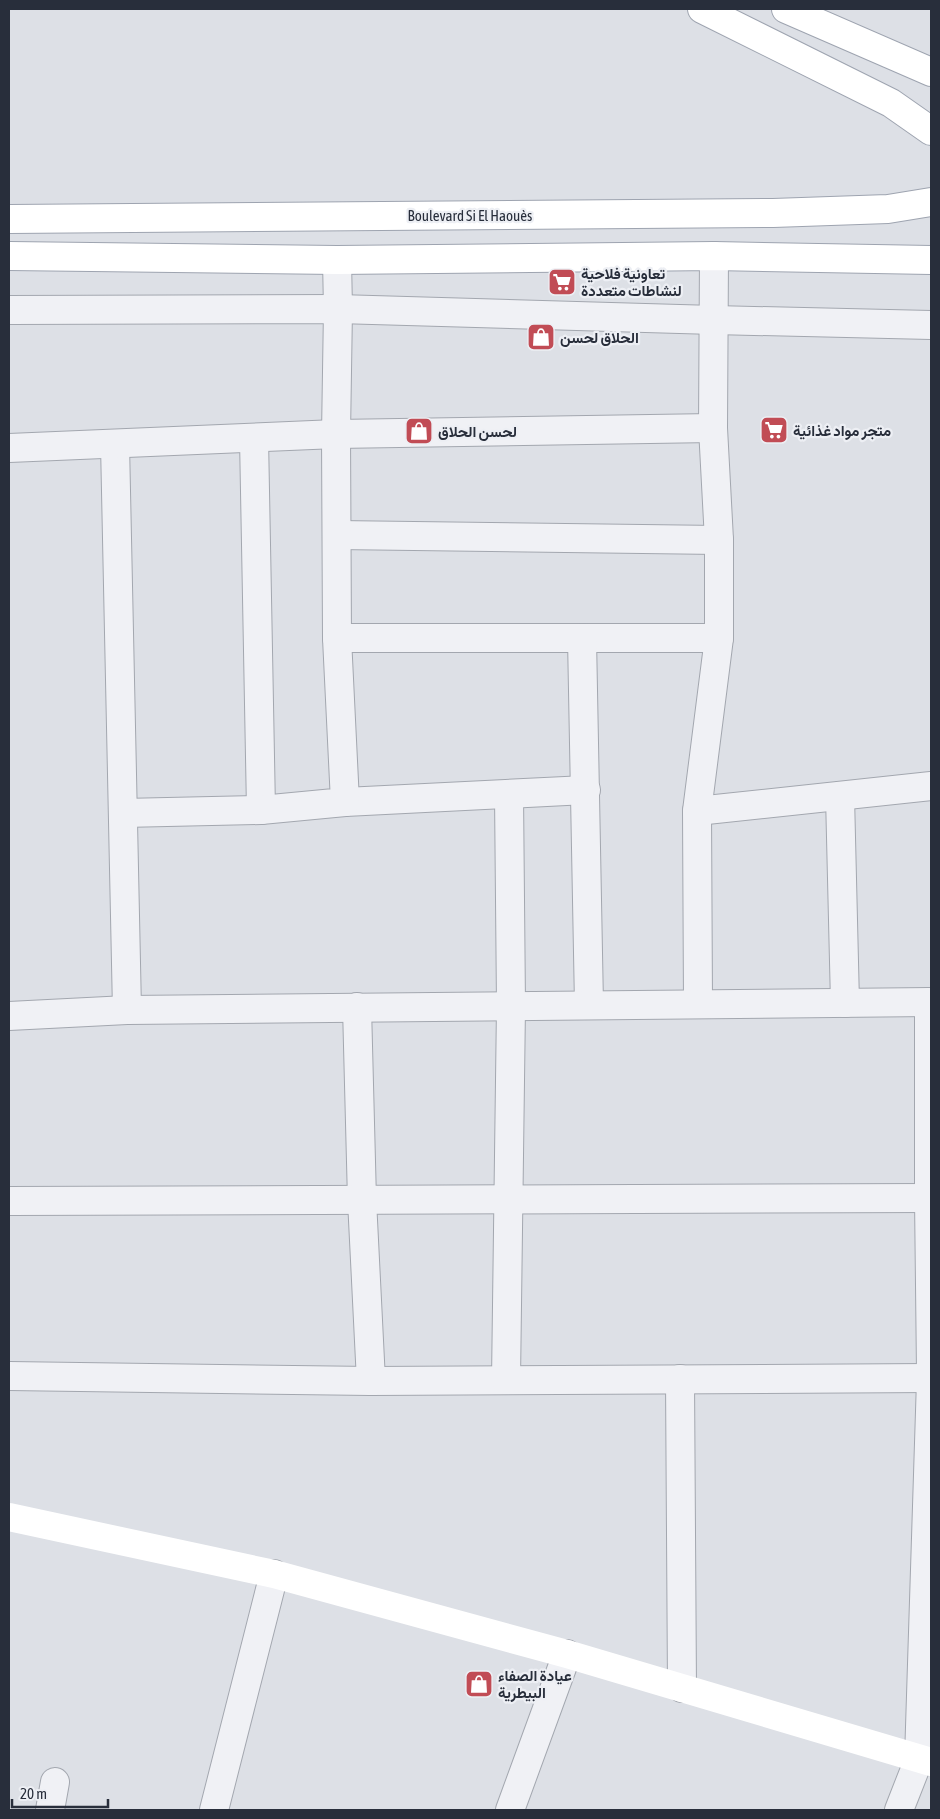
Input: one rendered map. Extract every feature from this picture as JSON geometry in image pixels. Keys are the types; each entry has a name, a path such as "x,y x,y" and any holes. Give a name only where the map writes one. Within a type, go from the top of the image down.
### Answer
{"main road":[{"path":"702,9 891,103 931,131"},
{"path":"786,9 931,72"},
{"name":"Boulevard Si El Haouès","path":"9,218 773,213 888,209 931,202"},
{"path":"9,256 336,260 714,256 931,260"},
{"path":"9,1517 274,1574 567,1654 925,1760"}],"street":[{"path":"698,1003 697,811 719,638 719,540 713,428 714,256"},
{"path":"336,260 338,309 336,434 337,638 344,802"},
{"path":"9,310 338,309 931,325"},
{"path":"9,448 336,434 713,428"},
{"path":"254,438 261,810"},
{"path":"115,444 127,1010"},
{"path":"337,535 719,540"},
{"path":"337,638 719,638"},
{"path":"582,638 590,1005"},
{"path":"697,811 931,786"},
{"path":"123,813 261,810 344,802 586,790"},
{"path":"506,1380 511,1006 509,794"},
{"path":"840,796 845,1003"},
{"path":"9,1016 127,1010 930,1002 931,1372"},
{"path":"357,1007 362,1200 371,1381"},
{"path":"9,1201 930,1198"},
{"path":"9,1376 371,1381 931,1379 925,1760 899,1810"},
{"path":"680,1379 682,1688"},
{"path":"214,1810 274,1574"},
{"path":"510,1810 567,1654"},
{"path":"50,1810 55,1782"}],"place":[{"name":"تعاونية فلاحية لنشاطات متعددة","path":"562,282"},
{"name":"الحلاق لحسن","path":"541,337"},
{"name":"متجر مواد غذائية","path":"774,430"},
{"name":"لحسن الحلاق","path":"419,431"},
{"name":"عيادة الصفاء البيطرية","path":"479,1684"}]}
